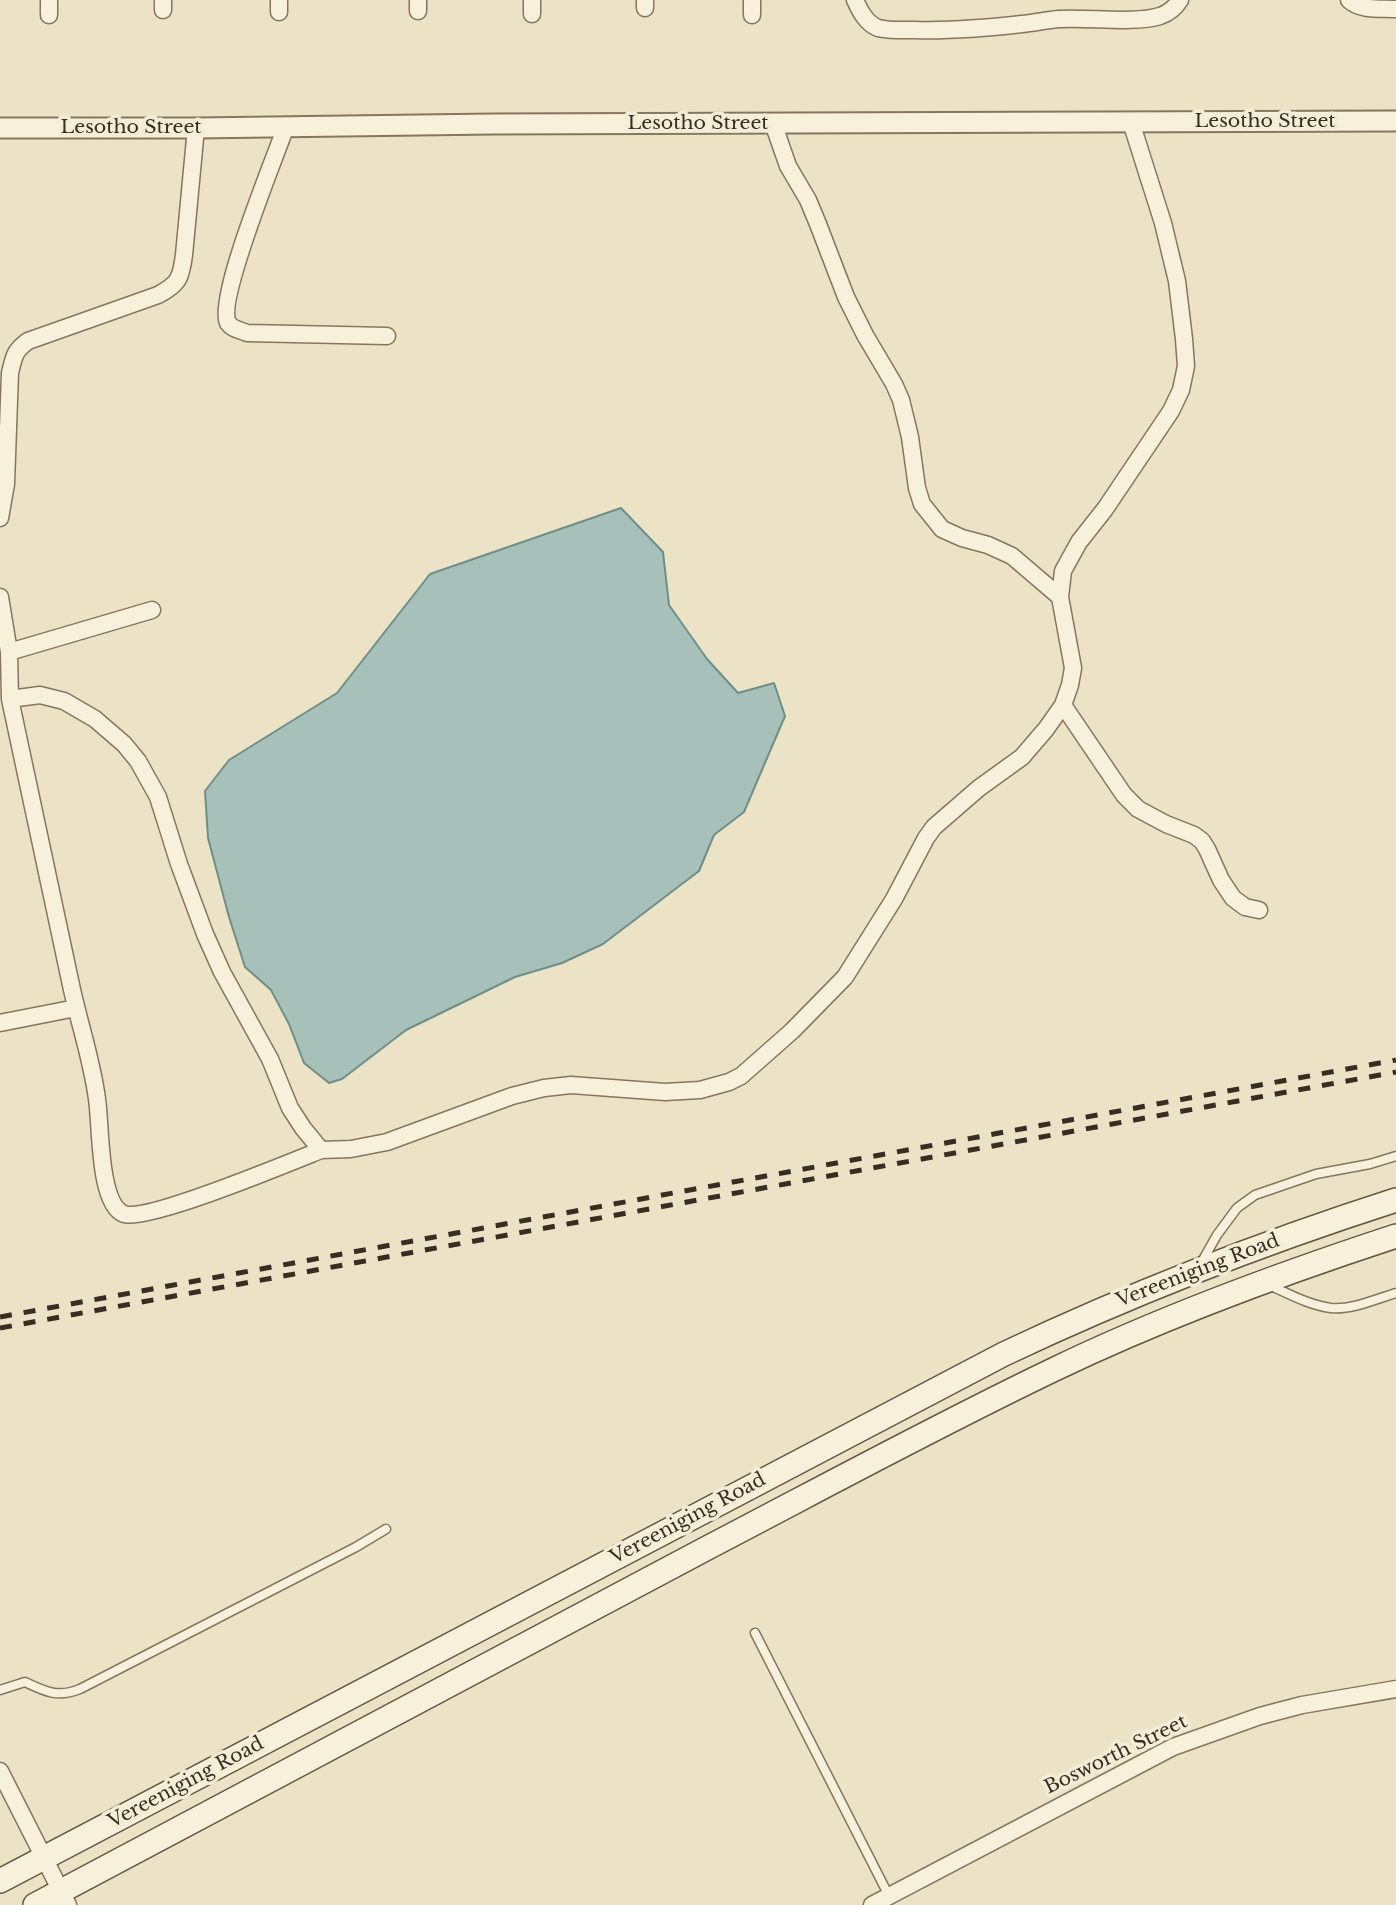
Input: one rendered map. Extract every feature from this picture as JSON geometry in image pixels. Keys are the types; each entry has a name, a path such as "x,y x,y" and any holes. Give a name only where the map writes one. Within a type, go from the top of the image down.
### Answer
{"main road":[{"name":"Vereeniging Road","path":"0,1881 991,1361 1197,1270 1321,1224 1396,1200"},
{"name":"Vereeniging Road","path":"34,1905 65,1898 216,1807 950,1420 1057,1367 1264,1282 1396,1236"}],"street":[{"path":"855,0 868,22 891,30 1022,24 1057,19 1143,19 1168,12 1176,7 1180,0"},
{"path":"1349,0 1363,8 1396,9"},
{"name":"Lesotho Street","path":"0,128 1396,121"},
{"path":"0,597 9,652 10,699 91,1067 107,1189 113,1203 122,1213 132,1215 191,1200 321,1150 351,1149 387,1142 512,1096 544,1088 571,1085 665,1091 701,1090 729,1082 741,1076 792,1031 845,977 894,899 934,827 960,803 1022,757 1063,705 1073,668 1060,597 1063,571 1071,554 1171,411 1181,390 1186,366 1177,281 1163,223 1131,122"},
{"path":"773,123 788,166 818,223 846,297 901,400 922,504 942,529 1012,556 1060,597"},
{"path":"286,126 241,251 228,296 227,321 232,328 247,333 387,336"},
{"path":"0,518 6,484 10,373 14,355 18,348 28,341 158,295 177,282 182,274 195,128"},
{"path":"9,652 152,610"},
{"path":"10,699 40,695 71,705 95,719 124,744 142,767 158,797 179,864 222,972 270,1059 290,1108 321,1150"},
{"path":"1063,705 1124,795 1138,809 1202,841 1233,898 1245,907 1259,910"},
{"path":"0,1023 76,1007"},
{"name":"Bosworth Street","path":"872,1905 1173,1747 1259,1716 1303,1705 1396,1689"},
{"path":"0,1771 65,1898"}],"lane":[{"path":"1197,1270 1237,1208 1255,1195 1315,1174 1370,1164 1396,1156"},
{"path":"1264,1282 1306,1301 1333,1308 1351,1306 1396,1293"},
{"path":"0,1690 25,1682 52,1693 69,1693 80,1689 386,1529"},
{"path":"755,1633 889,1896"}],"water":[{"path":"621,508 663,552 669,605 707,659 738,693 774,683 785,716 744,812 714,835 699,871 603,944 562,963 515,977 406,1030 342,1079 329,1083 304,1063 289,1024 271,990 245,967 208,838 205,791 229,760 337,693 430,574"}],"railway":[{"path":"0,1317 1396,1060"},
{"path":"0,1328 1396,1072"}]}
